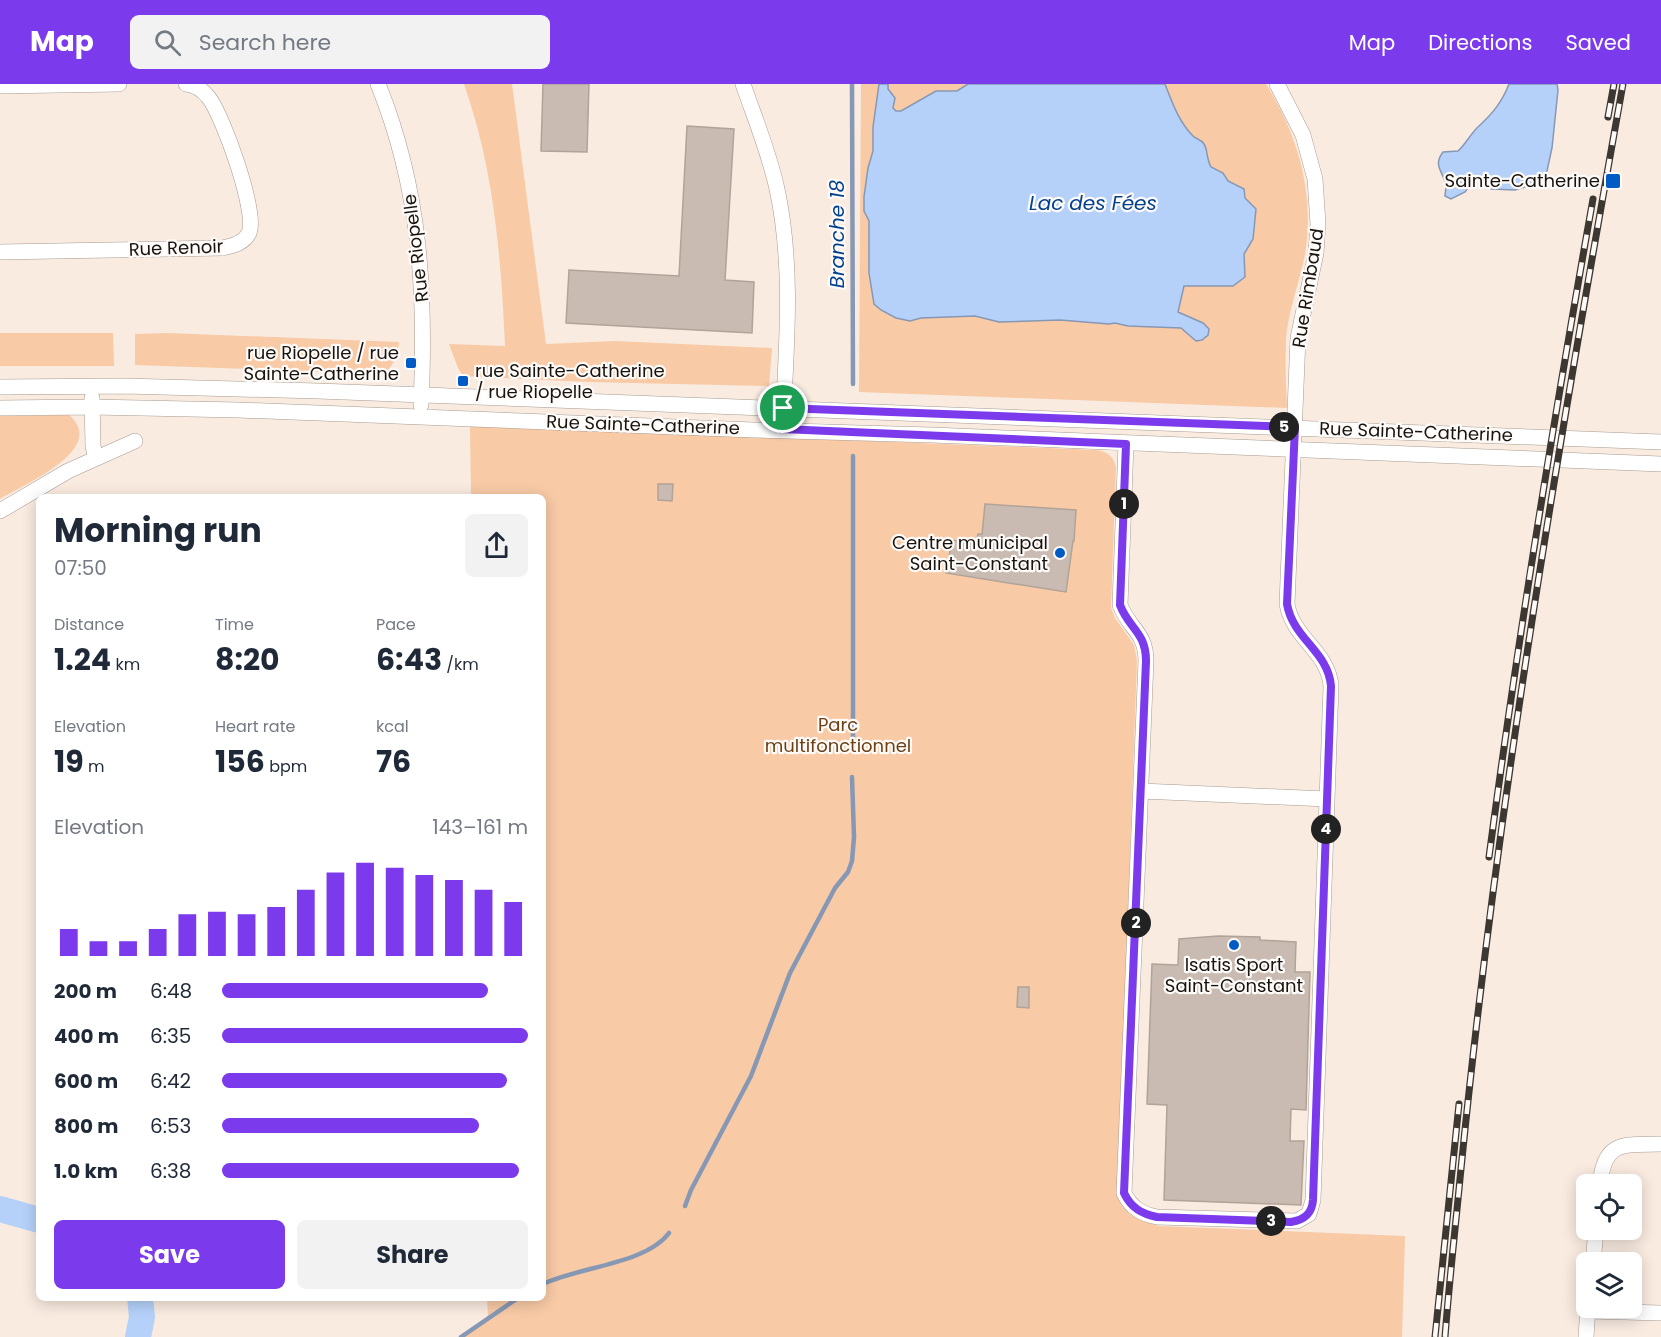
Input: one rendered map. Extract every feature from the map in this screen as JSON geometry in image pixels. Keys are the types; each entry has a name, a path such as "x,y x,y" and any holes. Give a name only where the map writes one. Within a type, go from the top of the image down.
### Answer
{"street":[{"path":"0,86 119,84"},
{"name":"Rue Renoir","path":"0,252 222,248 232,247 245,239 251,226 250,210 232,150 208,96 198,87 186,84"},
{"name":"Rue Riopelle","path":"378,84 402,157 419,245 423,324 421,417"},
{"path":"743,84 759,124 770,163 777,190 785,245 787,281 782,429"},
{"name":"Rue Rimbaud","path":"1141,791 1124,1193 1140,1212 1157,1217 1291,1222 1302,1219 1311,1211 1313,1200 1331,686 1329,673 1322,659 1299,634 1287,604 1298,338 1316,253 1318,203 1304,135 1277,84"},
{"path":"92,386 93,446 96,458"},
{"name":"Rue Sainte-Catherine","path":"0,387 92,386 422,396 1661,442"},
{"name":"Rue Sainte-Catherine","path":"0,408 238,410 1661,464"},
{"path":"0,512 46,483 135,441"},
{"path":"1126,444 1120,598 1122,611 1143,639 1146,653 1141,791 1327,799"},
{"path":"1602,1174 1605,1159 1616,1149 1630,1145 1661,1144"},
{"path":"1642,1313 1661,1313"},
{"path":"1586,1337 1587,1318"}],"green space":[{"path":"464,84 512,84 546,344 615,341 772,348 769,386 590,382 463,376 449,344 505,346 498,246 489,181"},
{"path":"861,84 1266,84 1295,144 1308,209 1305,254 1289,317 1286,339 1287,408 859,392"},
{"path":"0,333 113,333 114,366 0,366"},
{"path":"168,333 399,342 395,360 384,374 135,365 135,334"},
{"path":"69,415 78,428 78,440 71,453 42,475 0,499 0,416"},
{"name":"Parc multifonctionnel","path":"470,425 1096,450 1111,457 1116,467 1111,608 1115,618 1134,645 1137,660 1118,1188 1121,1204 1125,1210 1137,1218 1159,1226 1405,1236 1402,1337 460,1337 488,1316 487,1301 546,1301 546,494 471,494"}],"water":[{"name":"Lac des Fées","path":"879,84 888,84 888,89 895,98 893,108 901,111 936,91 957,91 968,84 1165,84 1176,112 1193,136 1204,144 1211,167 1223,173 1228,181 1244,189 1245,198 1256,209 1253,239 1244,254 1245,277 1233,286 1184,286 1178,312 1203,323 1209,329 1208,335 1196,341 1181,328 1060,320 999,322 975,316 921,318 910,321 896,318 881,310 874,304 869,273 869,221 864,211 868,168 873,151 873,127"},
{"path":"1509,84 1557,84 1552,148 1547,171 1538,183 1515,190 1491,189 1484,178 1474,180 1465,192 1451,199 1445,196 1446,186 1439,165 1440,157 1443,152 1458,151 1461,148 1497,107"}],"building":[{"path":"543,84 589,84 587,152 541,151"},
{"path":"687,126 734,129 725,280 754,282 752,333 566,323 569,270 679,276"},
{"path":"658,484 673,484 672,501 658,500"},
{"path":"985,504 1076,510 1066,592 946,573 952,540 976,544 978,534 982,534"},
{"path":"1218,936 1260,937 1260,940 1296,942 1295,972 1310,972 1306,1110 1291,1109 1290,1141 1304,1141 1301,1205 1164,1200 1167,1105 1147,1104 1152,964 1178,965 1179,939"},
{"path":"1018,987 1029,987 1029,1008 1017,1007"}],"waterway":[{"name":"Branche 18","path":"852,84 853,384"},
{"path":"853,456 853,746"},
{"path":"685,1206 691,1190 751,1076 790,973 835,888 848,872 852,861 854,837 852,777"},
{"path":"0,1209 36,1219"},
{"path":"546,1283 645,1252 669,1233"},
{"path":"138,1337 142,1317 140,1301"},
{"path":"461,1337 514,1301"}],"railway":[{"path":"1608,117 1614,84"},
{"path":"1445,1337 1475,1041 1510,767 1552,493 1623,84"},
{"path":"1489,857 1537,528 1593,199"},
{"path":"1435,1337 1459,1104"}],"place":[{"name":"Sainte-Catherine","path":"1613,181"},
{"name":"rue Riopelle / rue Sainte-Catherine","path":"411,363"},
{"name":"rue Sainte-Catherine / rue Riopelle","path":"463,381"},
{"name":"Centre municipal Saint-Constant","path":"1060,553"},
{"name":"Isatis Sport Saint-Constant","path":"1234,945"}],"route":[{"path":"783,408 1295,427 1287,604 1289,615 1299,634 1327,666 1331,686 1313,1205 1305,1217 1291,1222 1157,1217 1140,1212 1124,1193 1146,661 1143,639 1126,619 1120,605 1126,444 782,429 783,408"}]}
